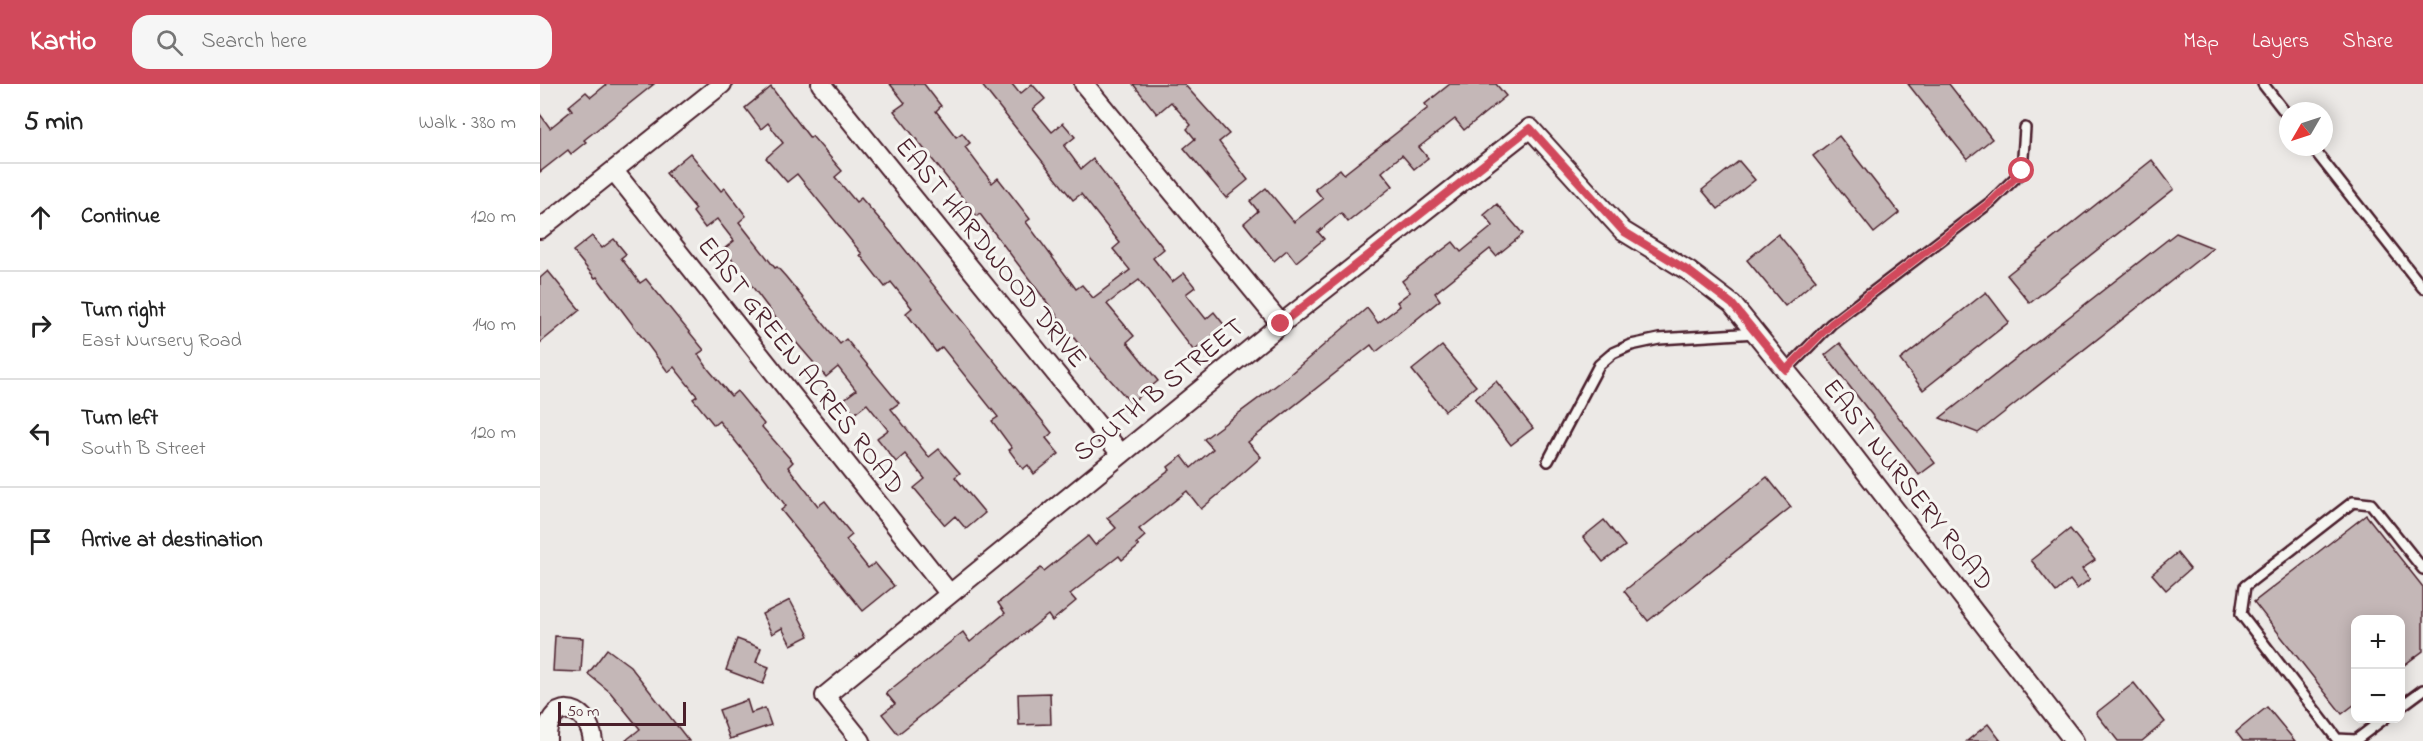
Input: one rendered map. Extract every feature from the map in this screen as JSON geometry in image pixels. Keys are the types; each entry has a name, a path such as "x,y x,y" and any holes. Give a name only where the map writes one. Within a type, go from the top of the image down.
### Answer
{"street":[{"path":"540,229 722,84"},
{"name":"EAST HARDWOOD DRIVE","path":"821,84 1120,454"},
{"path":"1084,84 1281,324"},
{"name":"SOUTH B STREET","path":"861,741 825,696 948,593 1281,324 1530,128"},
{"name":"EAST NURSERY ROAD","path":"1530,128 1623,231 1690,272 1732,304 1786,370 2074,741"},
{"name":"EAST GREEN ACRES ROAD","path":"614,171 948,593"},
{"path":"547,741 549,724 554,715 564,709 575,710 584,716 590,726 593,741"}],"lane":[{"path":"2263,84 2279,104"},
{"path":"1786,370 1831,324 1992,201 2022,171 2025,128"},
{"path":"2319,156 2423,288"},
{"path":"1548,461 1599,365 1613,353 1631,345 1659,339 1756,333"},
{"path":"2378,723 2356,740 2337,739 2241,614 2245,586 2353,502 2371,504 2423,569"},
{"path":"2405,703 2423,690"}],"building":[{"path":"607,84 654,84 584,140 586,142 571,154 568,150 540,172 540,114 550,128 572,110 569,106 586,92 591,97"},
{"path":"890,84 924,84 941,106 936,111 956,137 962,133 970,143 965,147 992,183 998,178 1030,219 1026,222 1076,289 1082,285 1093,298 1130,270 1113,249 1120,243 1081,194 1073,200 981,84 1012,84 1020,94 1032,84 1045,99 1033,109 1052,132 1063,123 1075,137 1064,146 1081,169 1093,159 1164,249 1153,258 1172,282 1184,273 1195,287 1186,294 1206,319 1214,312 1225,326 1194,351 1139,280 1107,304 1134,336 1127,342 1158,381 1131,403 1080,346 980,214 977,216 894,111 905,103"},
{"path":"1133,84 1184,84 1229,134 1219,142 1248,180 1226,198 1184,148 1195,139 1187,129 1191,125 1171,102 1157,114"},
{"path":"1450,84 1496,84 1506,96 1464,130 1455,119 1419,147 1428,158 1414,169 1402,155 1382,172 1393,186 1348,222 1341,213 1318,232 1324,239 1296,262 1287,250 1274,261 1244,223 1258,211 1250,201 1266,188 1294,222 1323,199 1315,189 1340,169 1344,174 1428,108 1425,104"},
{"path":"1908,84 1949,84 1992,139 1967,159"},
{"path":"771,87 810,138 812,136 842,171 835,177 856,202 861,198 890,231 1052,433 1046,438 1059,454 1034,474 1028,465 1023,469 1009,450 1012,448 992,421 998,417 942,347 936,352 906,313 912,308 891,282 885,287 860,255 862,254 797,174 787,182 766,158 783,143 768,123 761,129 745,108"},
{"path":"1839,136 1899,213 1874,233 1813,156"},
{"path":"690,153 721,191 725,188 746,216 739,222 775,268 777,267 786,277 840,344 846,339 899,403 891,409 929,457 939,449 960,473 955,477 985,513 966,529 955,516 945,525 914,488 925,479 905,454 896,462 877,438 888,430 867,404 854,414 843,400 856,390 838,367 826,377 782,326 724,249 734,241 717,219 705,228 693,212 696,209 666,173"},
{"path":"2152,160 2174,189 2030,303 2007,275"},
{"path":"1739,161 1755,180 1718,209 1702,190"},
{"path":"1497,204 1523,234 1496,256 1490,249 1435,293 1440,300 1376,352 1371,345 1248,442 1261,457 1201,509 1187,491 1139,529 1145,536 1136,544 1139,546 1122,560 1119,556 1070,594 1076,601 1052,621 1048,615 898,734 882,714 895,704 886,693 963,632 970,642 1005,613 998,603 1041,568 1044,571 1088,536 1095,545 1116,528 1107,518 1170,470 1168,467 1182,456 1191,468 1213,449 1204,439 1282,381 1367,308 1378,323 1400,306 1397,302 1410,292 1402,281 1453,242 1461,252 1493,226 1484,215"},
{"path":"2176,233 2213,248 1978,433 1940,418"},
{"path":"1778,234 1816,280 1785,306 1747,260"},
{"path":"592,236 602,248 614,239 626,254 621,258 640,283 646,279 704,350 698,354 709,370 731,396 737,391 764,424 762,427 793,462 788,467 818,506 825,501 852,535 846,540 868,568 875,563 894,586 863,611 781,510 786,506 758,469 719,421 714,425 693,399 697,396 674,367 668,372 597,277 595,278 573,251"},
{"path":"548,271 580,310 540,343 540,278"},
{"path":"1986,292 2009,322 1923,390 1900,360"},
{"path":"1840,343 1935,463 1919,475 1825,355"},
{"path":"1442,346 1476,386 1445,411 1412,370"},
{"path":"1496,381 1533,428 1511,445 1475,399"},
{"path":"1767,477 1791,507 1648,621 1624,591"},
{"path":"2366,515 2423,587 2423,651 2405,664 2405,615 2351,615 2351,707 2342,714 2254,602"},
{"path":"1604,520 1625,546 1603,562 1583,537"},
{"path":"2070,529 2095,560 2082,569 2090,579 2077,589 2070,580 2056,592 2031,560"},
{"path":"2177,553 2190,569 2166,590 2152,574"},
{"path":"790,600 809,636 791,645 782,628 772,634 762,614"},
{"path":"555,636 583,638 581,672 553,671"},
{"path":"737,639 761,648 756,662 769,667 763,684 726,670"},
{"path":"607,649 630,666 689,741 625,741 640,729 610,692 588,674"},
{"path":"2134,683 2165,722 2142,741 2118,741 2096,713"},
{"path":"1050,693 1051,724 1019,725 1018,694"},
{"path":"747,700 751,713 765,708 771,725 730,739 719,710"},
{"path":"2267,707 2295,741 2243,741 2236,732"},
{"path":"1988,724 2001,741 1967,741"}],"route":[{"path":"1281,324 1530,128 1623,231 1690,272 1732,304 1786,370 1831,324 1992,201 2022,171"}]}
